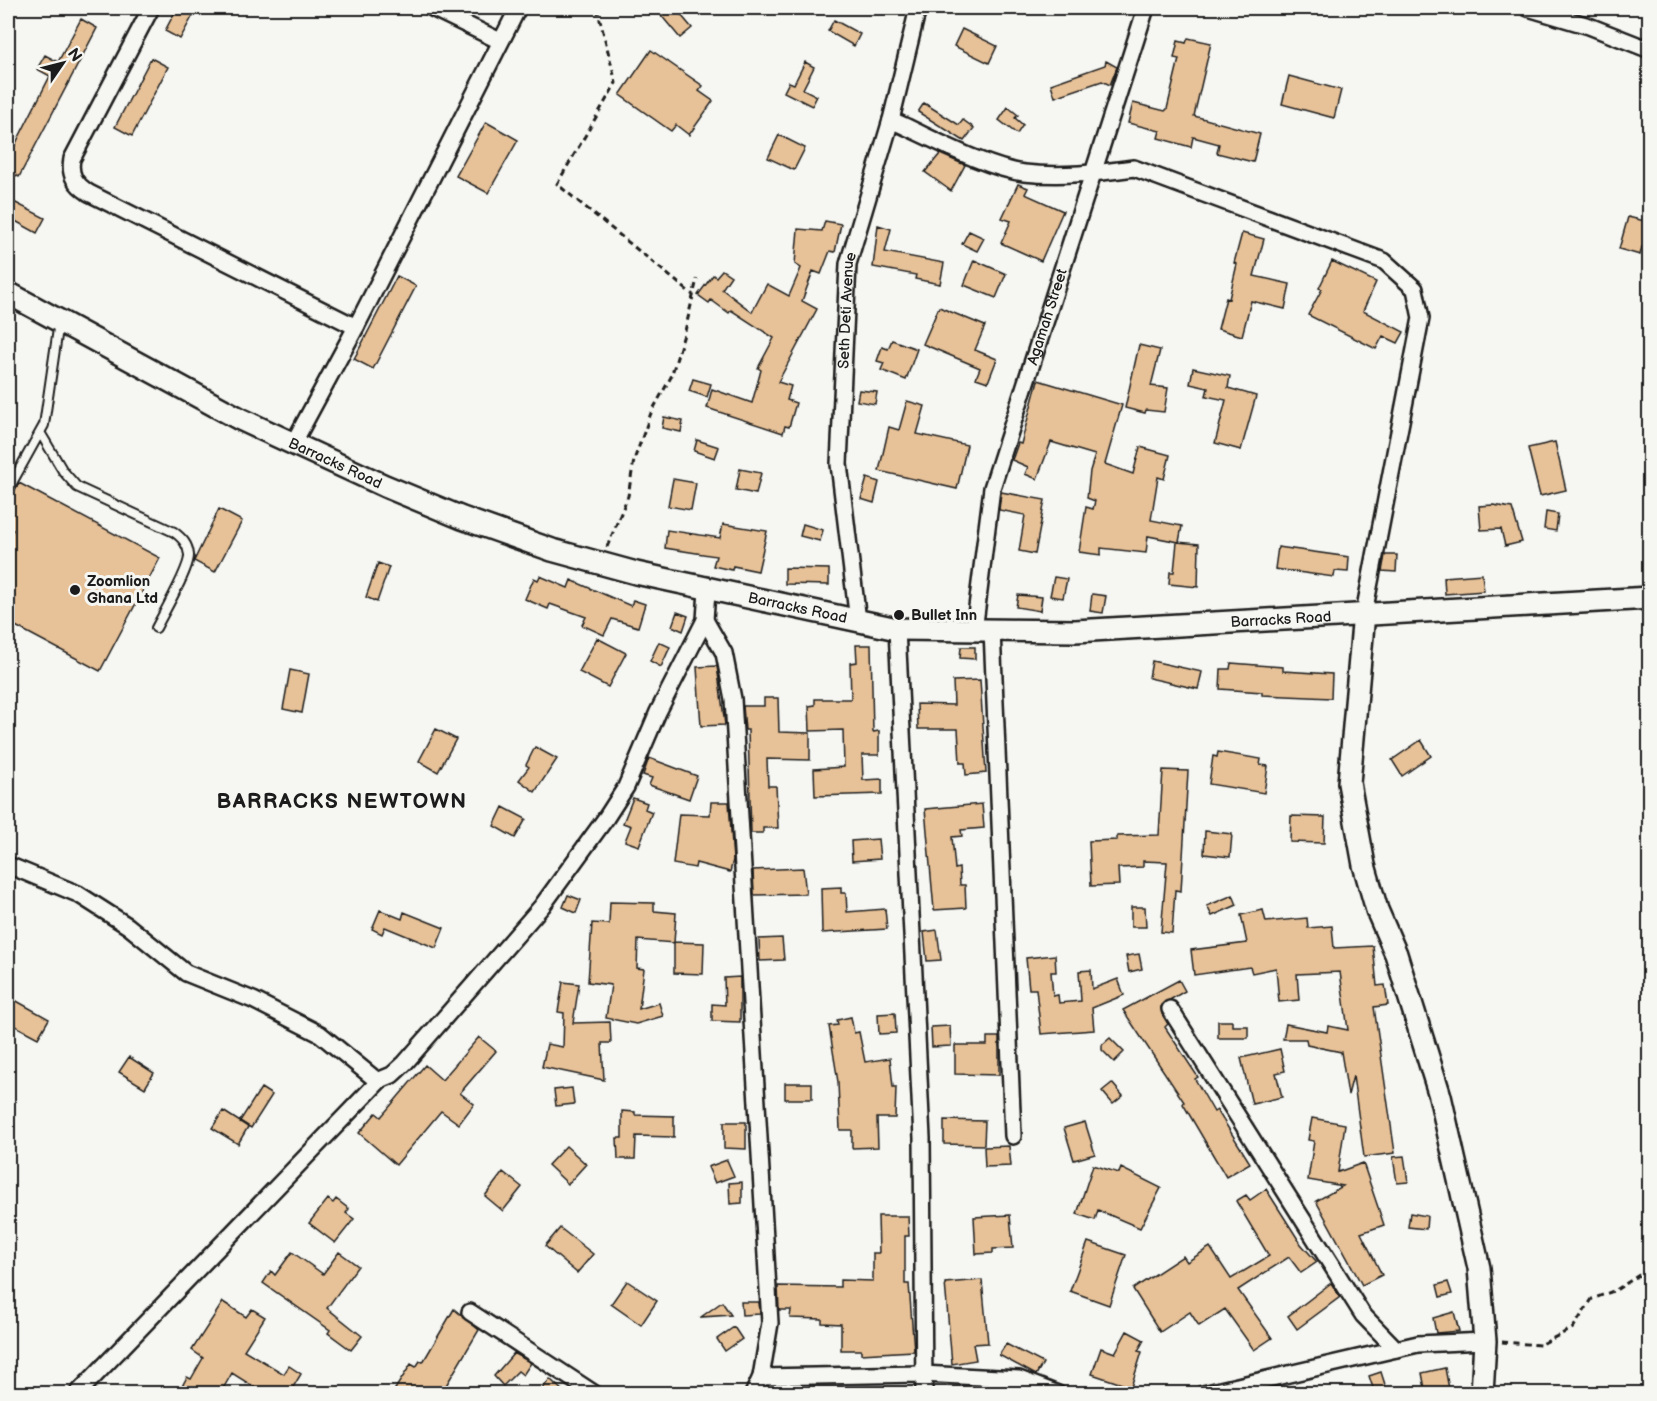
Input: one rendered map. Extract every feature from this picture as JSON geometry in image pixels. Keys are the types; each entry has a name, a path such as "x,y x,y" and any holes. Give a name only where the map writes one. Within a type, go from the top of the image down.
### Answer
{"street":[{"path":"151,8 72,159 70,168 74,179 89,193 356,327"},
{"path":"436,8 500,41"},
{"path":"293,444 356,327 518,8"},
{"name":"Seth Deti Avenue","path":"858,621 838,464 848,264 891,120 918,8"},
{"name":"Agamah Street","path":"1013,1136 983,630 992,488 1146,8"},
{"path":"1528,8 1588,26 1650,50"},
{"path":"891,120 985,161 1023,173 1093,174 1134,168 1384,261 1415,289 1421,318 1364,613 1349,783 1364,865 1377,909 1396,954 1440,1096 1479,1268 1485,1341 1482,1394"},
{"name":"Barracks Road","path":"8,293 182,390 293,444 462,518 552,550 600,563 707,590 858,621 897,628 1075,631 1650,598"},
{"path":"77,1394 380,1080 405,1063 495,962 584,851 626,787 658,712 705,620 707,590"},
{"path":"705,620 724,653 733,699 769,1301 768,1346 761,1377 753,1394"},
{"path":"897,628 922,1138 922,1374 924,1394"},
{"path":"8,865 78,894 128,926 186,974 253,1000 320,1034 375,1079 380,1080"},
{"path":"1170,1009 1363,1315 1396,1349"},
{"path":"470,1312 595,1394"},
{"path":"1203,1394 1418,1344 1485,1341"},
{"path":"761,1377 922,1374 1019,1379 1058,1394"}],"lane":[{"path":"8,490 41,434 47,412 59,320"},
{"path":"41,434 63,471 77,487 174,532 183,539 188,548 188,562 156,628"}],"path":[{"path":"597,8 616,83 557,184 693,295"},
{"path":"600,563 628,496 634,460 651,413 671,377 697,279"},
{"path":"1485,1341 1540,1345 1574,1328 1592,1299 1616,1290 1650,1268"}],"building":[{"path":"177,8 197,8 180,39 165,31"},
{"path":"655,8 675,8 692,28 680,38"},
{"path":"81,19 97,28 19,177 8,171 8,159 50,76 37,69 45,55 58,62"},
{"path":"834,20 860,34 854,46 828,31"},
{"path":"962,29 997,46 989,63 954,46"},
{"path":"1188,38 1211,43 1194,116 1260,134 1253,162 1217,153 1219,144 1193,137 1191,147 1158,138 1160,131 1128,123 1133,103 1165,111 1167,109 1179,59 1174,58 1178,41 1186,43"},
{"path":"651,50 703,86 699,91 713,101 689,135 676,125 671,131 620,95"},
{"path":"151,58 168,67 132,136 115,127"},
{"path":"1106,61 1117,67 1110,85 1102,81 1055,97 1051,84 1105,65"},
{"path":"805,62 814,67 803,89 817,96 812,106 784,92 789,82 794,84"},
{"path":"1289,76 1341,90 1334,118 1282,104"},
{"path":"924,103 959,125 963,120 974,128 964,141 918,112"},
{"path":"1008,107 1018,115 1015,118 1023,125 1017,134 999,120"},
{"path":"486,122 518,140 488,193 456,176"},
{"path":"779,135 805,148 794,170 768,158"},
{"path":"940,154 965,165 951,191 925,172"},
{"path":"1018,184 1028,188 1025,194 1063,211 1041,261 1001,243 1011,221 1002,218"},
{"path":"8,199 45,218 37,233 8,217"},
{"path":"1628,217 1649,222 1646,233 1650,234 1650,249 1642,247 1640,255 1619,249"},
{"path":"825,221 841,224 835,252 830,251 821,274 813,271 802,301 817,309 778,382 791,386 787,400 796,403 789,427 785,426 783,433 707,408 712,389 752,403 761,370 758,368 774,338 731,310 729,313 711,300 709,303 698,295 713,275 716,277 722,270 731,276 722,289 752,312 767,284 789,296 801,268 795,264 798,229 822,231"},
{"path":"878,225 891,229 885,252 944,263 940,284 915,279 916,275 873,267"},
{"path":"969,231 984,238 977,251 962,244"},
{"path":"1242,233 1264,239 1254,276 1290,284 1285,309 1251,301 1242,336 1218,329 1226,298 1229,299 1237,264 1234,263"},
{"path":"974,260 1006,274 996,298 964,285"},
{"path":"1332,261 1376,282 1363,311 1404,332 1398,343 1383,336 1376,349 1308,315 1322,289 1319,288"},
{"path":"397,276 416,286 373,369 354,359"},
{"path":"939,307 985,326 975,350 997,359 988,382 976,378 980,368 923,344"},
{"path":"892,340 917,349 906,380 881,370 884,363 877,361 882,347 888,349"},
{"path":"1139,345 1160,350 1151,386 1168,388 1164,412 1146,410 1145,413 1125,408"},
{"path":"1193,368 1230,376 1228,388 1256,396 1241,450 1215,443 1226,400 1206,396 1208,388 1190,384"},
{"path":"693,379 711,384 707,397 689,391"},
{"path":"1038,380 1122,405 1105,464 1133,474 1140,447 1170,455 1164,479 1158,477 1151,520 1182,526 1179,542 1148,536 1146,553 1101,548 1101,555 1079,552 1086,507 1093,509 1095,501 1087,498 1090,471 1095,455 1051,442 1037,479 1025,474 1028,467 1012,460 1018,443 1021,444"},
{"path":"859,390 877,392 875,404 857,401"},
{"path":"907,401 925,406 917,434 967,445 957,489 879,471 889,427 899,430"},
{"path":"664,417 683,421 681,432 662,428"},
{"path":"697,440 719,447 715,458 694,451"},
{"path":"1555,442 1566,490 1540,496 1528,448"},
{"path":"740,469 761,473 756,494 736,490"},
{"path":"867,478 879,482 874,503 861,499"},
{"path":"673,479 696,483 691,510 668,506"},
{"name":"Zoomlion Ghana Ltd","path":"19,483 160,558 100,671 8,622 8,539 13,530 8,527 8,501"},
{"path":"1001,492 1045,500 1035,554 1019,551 1025,515 999,510"},
{"path":"1493,505 1512,508 1522,542 1505,546 1501,529 1481,530 1479,506"},
{"path":"219,509 242,521 215,572 194,561"},
{"path":"1546,512 1558,514 1556,531 1544,529"},
{"path":"723,524 767,531 758,571 733,566 732,570 713,566 716,556 665,548 667,530 720,538"},
{"path":"803,524 823,530 820,541 800,536"},
{"path":"1177,542 1199,544 1198,587 1169,584 1170,572 1174,572"},
{"path":"1278,547 1349,557 1348,572 1335,571 1334,577 1275,569"},
{"path":"1385,555 1397,555 1396,572 1382,571"},
{"path":"378,563 389,567 377,602 366,597"},
{"path":"785,568 829,569 829,585 785,584"},
{"path":"1482,574 1484,591 1445,594 1444,577"},
{"path":"540,576 568,588 571,580 631,606 633,600 645,604 638,627 612,619 604,635 582,625 586,617 550,604 548,609 525,599 534,578 538,580"},
{"path":"1054,577 1067,579 1063,598 1050,596"},
{"path":"1092,594 1106,596 1103,613 1090,611"},
{"path":"1018,595 1042,597 1040,611 1016,607"},
{"path":"677,612 688,616 683,631 672,626"},
{"path":"597,638 626,653 608,687 579,672"},
{"path":"659,642 670,647 661,667 650,661"},
{"path":"856,645 871,645 873,732 879,731 879,755 862,755 863,780 882,779 882,794 815,796 814,769 844,767 843,730 810,731 809,706 815,705 815,699 851,699 850,663 857,662"},
{"path":"961,647 975,647 975,659 960,658"},
{"path":"1152,661 1202,672 1198,689 1149,678"},
{"path":"1231,663 1283,667 1283,671 1332,674 1331,698 1262,695 1262,692 1220,689 1221,669 1230,669"},
{"path":"717,666 725,725 701,726 697,667"},
{"path":"290,670 309,674 302,713 283,709"},
{"path":"980,680 986,773 966,775 965,763 960,763 958,729 918,729 917,704 954,705 953,681"},
{"path":"764,698 778,698 779,732 810,733 810,760 767,759 768,786 776,786 778,828 763,828 763,833 751,833 748,730 745,730 743,706 764,706"},
{"path":"436,729 456,739 438,772 419,761"},
{"path":"1421,740 1431,756 1402,776 1392,760"},
{"path":"535,747 557,759 535,792 519,780 529,767 526,765"},
{"path":"1218,752 1261,759 1260,765 1268,766 1264,793 1209,784 1213,756 1217,757"},
{"path":"649,758 697,776 689,799 649,785 652,778 643,775"},
{"path":"1163,770 1188,771 1181,891 1175,890 1172,933 1161,932 1167,862 1143,861 1143,867 1118,868 1119,885 1091,886 1089,841 1117,840 1117,836 1159,835"},
{"path":"633,798 647,803 645,809 652,812 639,846 625,841 631,826 623,823"},
{"path":"711,802 729,802 733,860 730,872 696,863 695,868 673,864 679,814 710,815"},
{"path":"982,804 984,828 961,830 962,836 952,837 955,869 959,868 960,885 965,885 966,908 934,910 925,809"},
{"path":"503,807 526,819 515,838 494,826"},
{"path":"1291,816 1325,817 1324,843 1290,842"},
{"path":"1205,831 1232,834 1230,857 1204,854"},
{"path":"878,839 880,859 852,861 851,841"},
{"path":"803,868 806,894 754,895 753,870"},
{"path":"841,887 841,893 846,893 847,912 885,909 887,929 822,933 821,888"},
{"path":"568,895 581,900 576,913 563,907"},
{"path":"1233,895 1237,905 1212,916 1207,906"},
{"path":"610,902 654,903 654,911 676,913 674,943 638,940 637,968 644,969 639,1009 659,1003 663,1016 636,1024 606,1018 611,985 588,982 592,923 609,924"},
{"path":"1131,907 1145,907 1146,927 1131,927"},
{"path":"380,910 402,919 404,912 444,928 436,948 385,927 382,934 372,929"},
{"path":"1263,910 1266,922 1307,918 1308,928 1332,926 1334,948 1373,946 1377,986 1385,985 1388,1005 1374,1007 1395,1153 1364,1157 1353,1076 1348,1095 1341,1052 1307,1045 1306,1039 1283,1039 1286,1024 1327,1032 1328,1026 1348,1030 1340,972 1297,974 1299,1000 1279,1002 1276,968 1252,973 1250,967 1194,975 1191,950 1247,943 1241,915"},
{"path":"937,930 941,960 927,961 924,932"},
{"path":"782,938 784,960 760,961 759,939"},
{"path":"674,942 704,943 703,974 674,973"},
{"path":"1139,954 1142,969 1129,972 1126,956"},
{"path":"1055,955 1056,972 1051,972 1053,996 1058,995 1059,1003 1081,1001 1079,971 1091,970 1092,989 1118,979 1124,995 1092,1008 1094,1030 1041,1034 1036,989 1029,989 1026,958"},
{"path":"740,977 740,1022 712,1021 712,1004 725,1005 724,978"},
{"path":"1179,980 1185,991 1161,1005 1162,1014 1168,1024 1165,1027 1198,1077 1195,1079 1214,1112 1217,1110 1250,1163 1226,1177 1183,1104 1184,1102 1123,1010"},
{"path":"563,982 579,984 573,1023 610,1022 611,1043 602,1043 604,1080 542,1067 547,1044 563,1047 564,1013 558,1012"},
{"path":"13,999 49,1019 38,1038 8,1022 8,1010"},
{"path":"895,1013 896,1033 879,1034 878,1014"},
{"path":"851,1017 854,1033 859,1032 865,1062 890,1058 893,1087 896,1087 895,1118 877,1118 878,1147 852,1148 852,1130 840,1130 838,1082 829,1026 838,1025 837,1020"},
{"path":"1218,1021 1232,1021 1232,1026 1248,1026 1248,1038 1218,1038"},
{"path":"950,1026 951,1046 932,1047 931,1027"},
{"path":"479,1037 496,1051 460,1093 474,1104 459,1124 441,1111 396,1165 359,1133 376,1113 381,1117 425,1065 442,1080"},
{"path":"987,1037 999,1037 999,1075 955,1074 955,1045 987,1045"},
{"path":"1110,1038 1124,1052 1114,1062 1102,1050 1102,1045"},
{"path":"1280,1049 1285,1071 1276,1073 1282,1097 1252,1104 1241,1058"},
{"path":"129,1057 154,1073 145,1088 119,1072"},
{"path":"785,1083 812,1083 812,1099 785,1099"},
{"path":"1112,1083 1123,1096 1113,1104 1102,1091"},
{"path":"261,1088 272,1095 251,1128 240,1121"},
{"path":"572,1088 574,1104 556,1106 554,1090"},
{"path":"223,1111 248,1127 238,1144 212,1128"},
{"path":"622,1111 635,1112 635,1115 674,1116 674,1137 636,1136 635,1159 618,1159 617,1138 622,1138"},
{"path":"1312,1118 1345,1124 1338,1172 1363,1163 1384,1225 1361,1233 1382,1275 1362,1285 1316,1201 1343,1186 1308,1180 1314,1141 1308,1140"},
{"path":"944,1120 985,1121 984,1145 944,1144"},
{"path":"724,1122 746,1122 746,1149 724,1148"},
{"path":"1085,1122 1095,1154 1074,1160 1064,1128"},
{"path":"566,1146 586,1164 568,1184 548,1165"},
{"path":"1009,1146 1011,1166 985,1167 984,1147"},
{"path":"1404,1156 1408,1182 1397,1183 1393,1157"},
{"path":"727,1160 734,1176 715,1183 708,1167"},
{"path":"1093,1165 1119,1173 1121,1168 1161,1188 1140,1228 1098,1210 1095,1220 1077,1214"},
{"path":"503,1172 522,1187 503,1211 485,1196"},
{"path":"742,1182 742,1203 730,1204 729,1183"},
{"path":"1266,1189 1301,1244 1317,1262 1301,1273 1289,1257 1238,1290 1272,1338 1254,1350 1225,1309 1199,1326 1190,1312 1160,1332 1133,1289 1183,1256 1187,1262 1210,1247 1231,1279 1269,1256 1236,1201 1246,1195 1250,1200"},
{"path":"328,1199 333,1203 336,1199 349,1209 346,1213 354,1219 335,1243 309,1223"},
{"path":"1410,1213 1427,1216 1426,1229 1408,1227"},
{"path":"1010,1215 1013,1248 993,1249 993,1253 976,1254 974,1217"},
{"path":"878,1216 908,1216 909,1236 905,1236 905,1284 909,1284 914,1351 861,1354 861,1350 841,1350 841,1324 822,1323 822,1319 790,1318 791,1310 779,1310 778,1286 840,1287 840,1280 873,1281 873,1253 879,1253"},
{"path":"560,1228 593,1254 577,1273 545,1246"},
{"path":"1088,1242 1126,1255 1109,1305 1070,1291"},
{"path":"292,1252 323,1274 339,1252 358,1266 327,1308 362,1336 351,1350 328,1333 330,1330 263,1283 271,1271 275,1275"},
{"path":"982,1280 988,1343 973,1344 976,1360 952,1364 945,1283"},
{"path":"627,1281 657,1301 641,1325 611,1304"},
{"path":"1448,1282 1452,1294 1440,1297 1437,1285"},
{"path":"1331,1283 1340,1297 1297,1329 1288,1316"},
{"path":"223,1302 246,1317 252,1309 265,1317 244,1350 284,1374 289,1366 301,1374 289,1394 265,1394 232,1373 220,1394 178,1394 187,1377 191,1379 203,1358 192,1350"},
{"path":"722,1302 731,1315 701,1317"},
{"path":"741,1302 759,1302 760,1314 742,1315"},
{"path":"454,1309 479,1330 441,1394 402,1394 395,1389 411,1364 416,1367 420,1361 423,1362"},
{"path":"1454,1312 1459,1331 1436,1333 1433,1318"},
{"path":"734,1327 742,1339 725,1351 717,1339"},
{"path":"1127,1331 1144,1340 1138,1351 1142,1352 1131,1387 1092,1374 1101,1348 1115,1353"},
{"path":"1006,1344 1043,1363 1036,1375 999,1355"},
{"path":"514,1353 531,1363 523,1375 518,1371 503,1386 494,1376"},
{"path":"1445,1368 1450,1394 1426,1394 1422,1373"},
{"path":"1381,1372 1388,1394 1375,1394 1369,1376"},
{"path":"550,1379 566,1394 538,1394"}],"place":[{"name":"Zoomlion Ghana Ltd","path":"75,590"},
{"name":"Bullet Inn","path":"899,615"}],"district":[{"name":"BARRACKS NEWTOWN","path":"342,801"}]}
